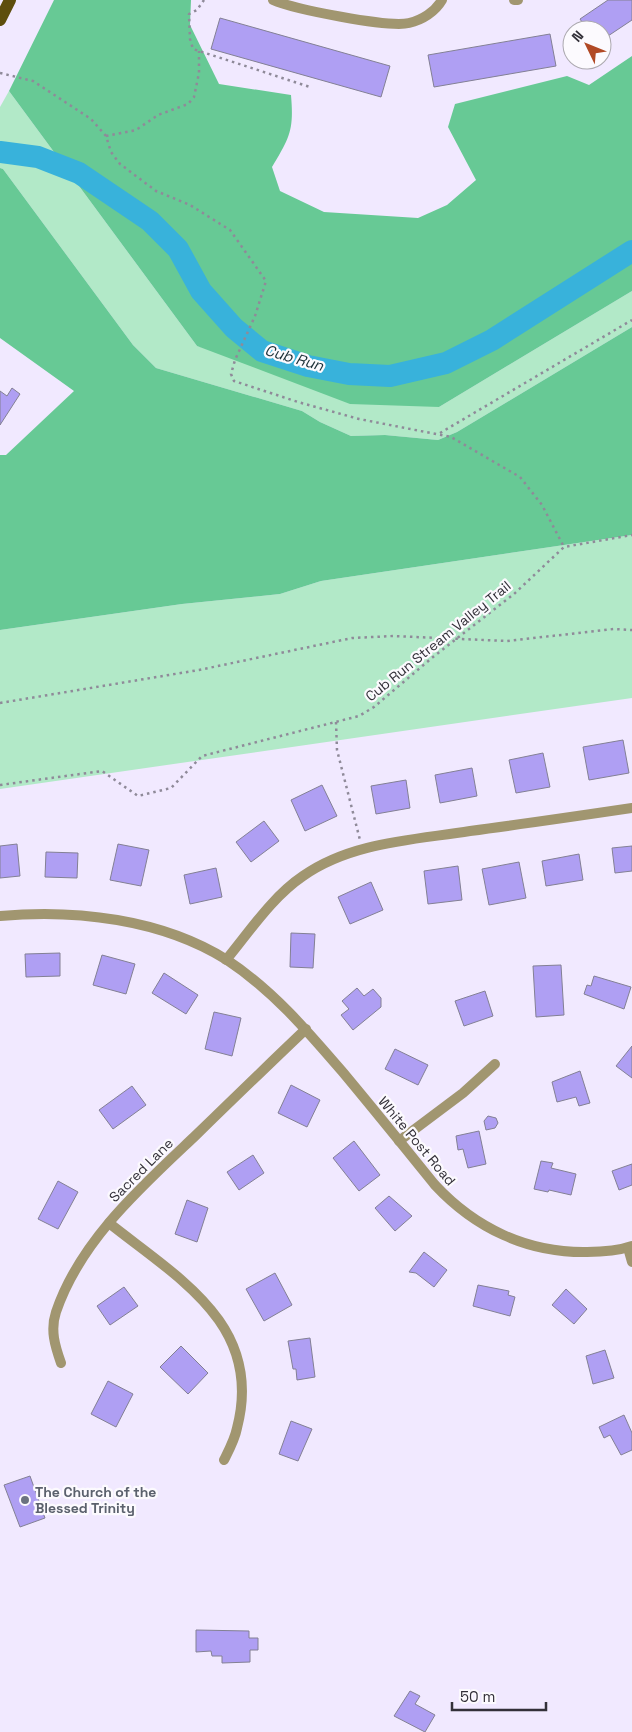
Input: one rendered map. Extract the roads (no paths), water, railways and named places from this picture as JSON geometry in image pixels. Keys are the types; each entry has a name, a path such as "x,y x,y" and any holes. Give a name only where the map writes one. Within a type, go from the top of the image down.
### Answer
{"main road":[{"path":"0,20 10,0"}],"street":[{"path":"273,0 362,21 408,24 431,14 442,0"},
{"path":"226,960 287,887 315,868 362,848 632,808"},
{"name":"White Post Road","path":"0,916 52,913 93,916 123,921 182,939 226,960 265,989 306,1029 450,1201 475,1220 503,1236 530,1246 558,1251 603,1252 630,1247"},
{"name":"Sacred Lane","path":"61,1363 53,1339 56,1312 85,1257 109,1223 152,1177 306,1029"},
{"path":"399,1141 462,1093 495,1064"},
{"path":"109,1223 197,1293 208,1304 230,1335 240,1365 242,1397 237,1429 224,1460"},
{"path":"630,1247 632,1262"}],"waterway":[{"name":"Cub Run","path":"0,152 38,157 79,173 150,221 178,249 201,291 234,328 262,351 308,366 349,374 390,376 446,363 492,340 632,251"}],"place":[{"name":"The Church of the Blessed Trinity","path":"25,1500"}]}
